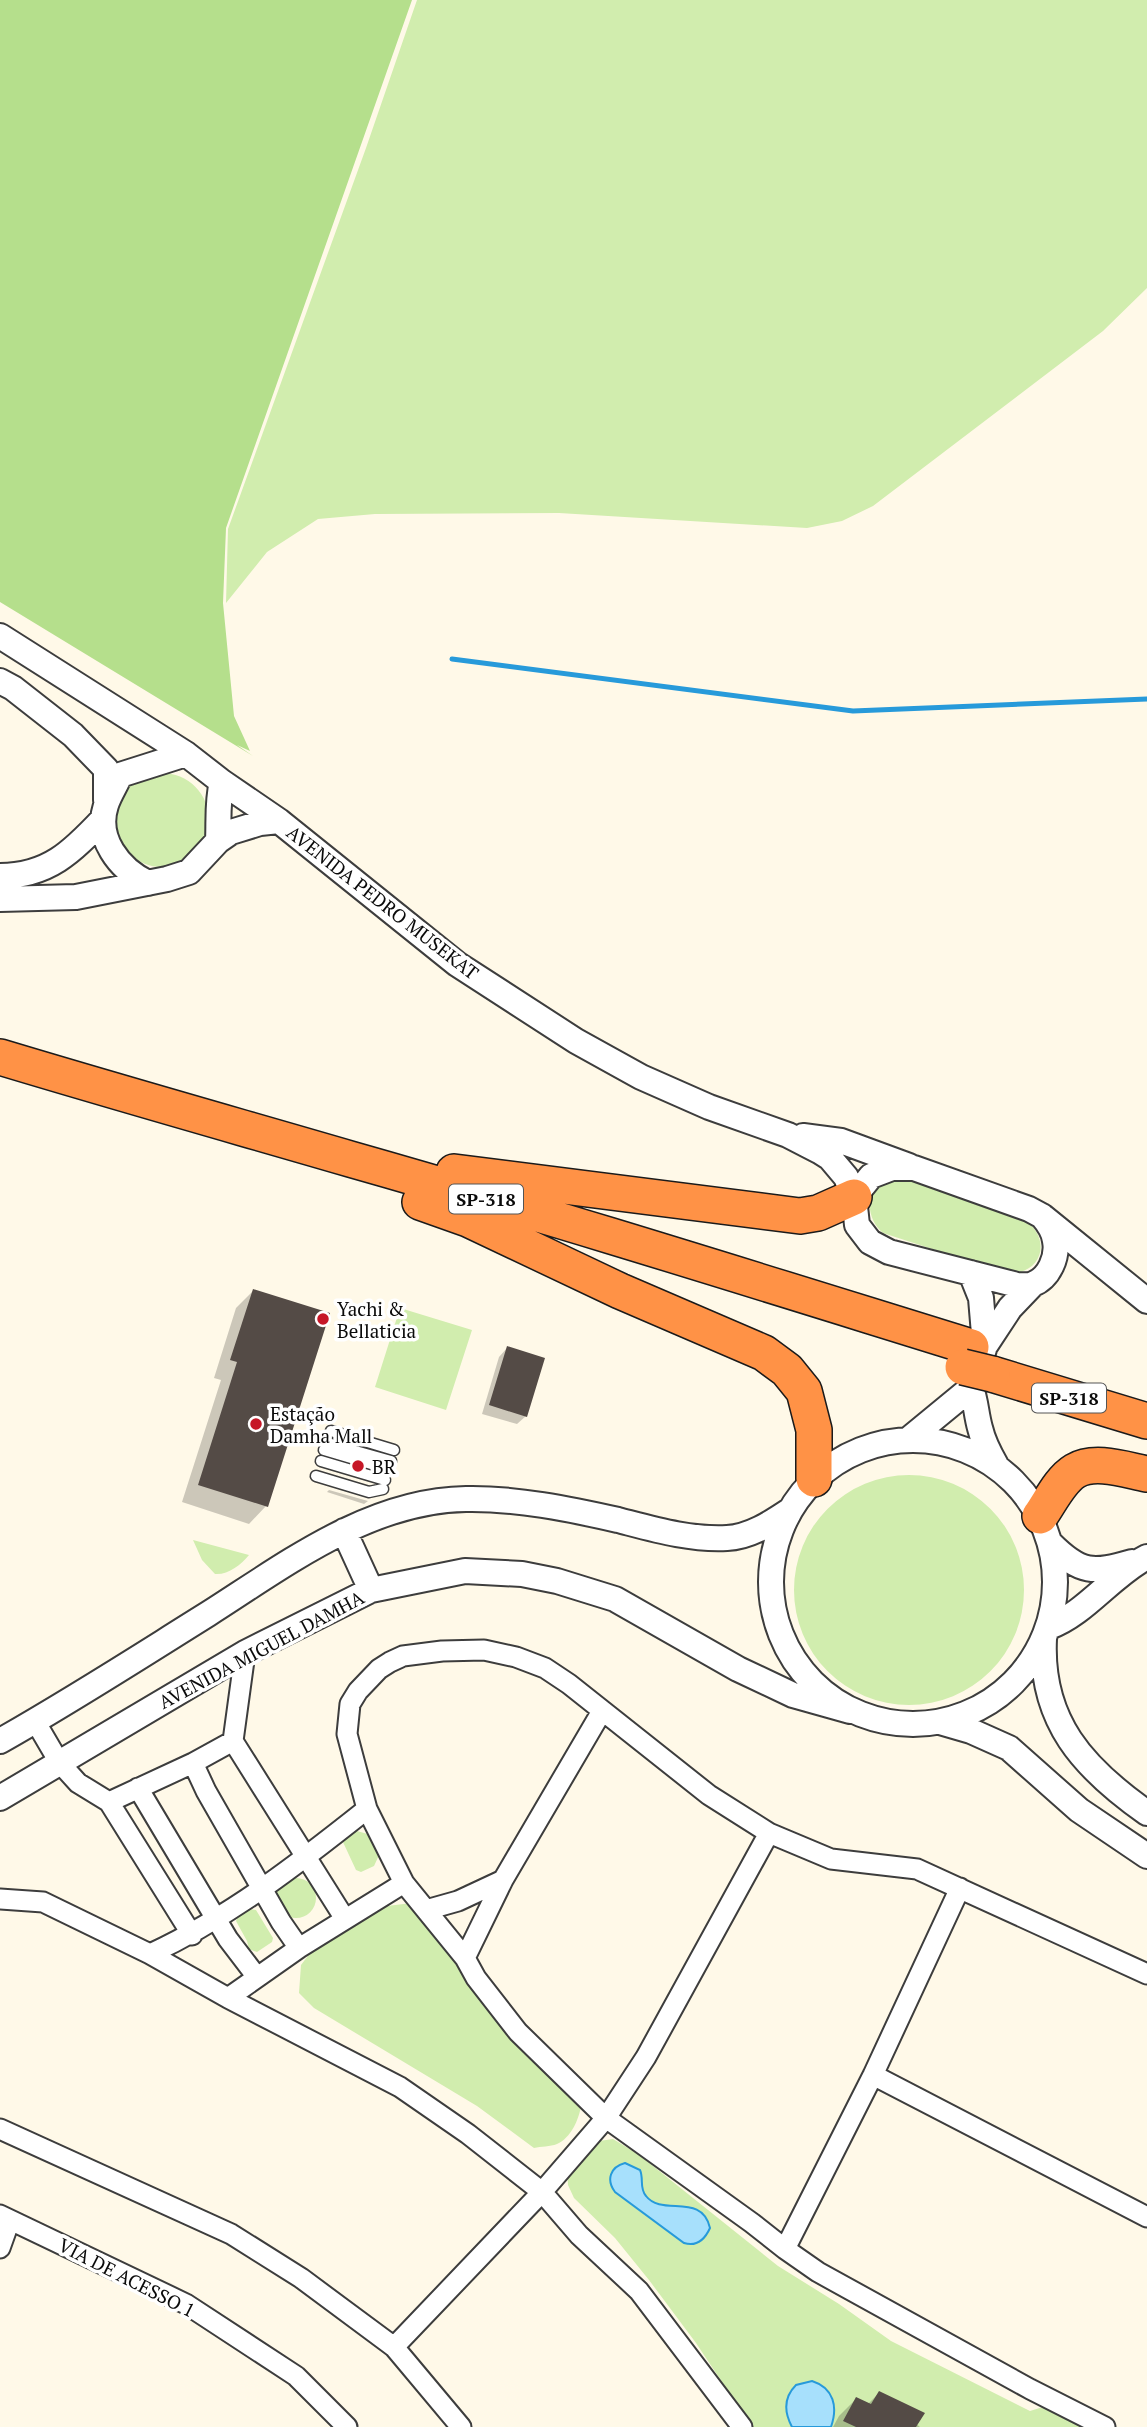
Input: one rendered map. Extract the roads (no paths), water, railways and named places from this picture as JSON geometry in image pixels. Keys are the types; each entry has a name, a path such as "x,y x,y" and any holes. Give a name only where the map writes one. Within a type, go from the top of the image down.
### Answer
{"highway":[{"name":"SP-318","path":"0,1057 980,1363 1147,1421"},
{"name":"SP-318","path":"0,1073 347,1167"},
{"path":"347,1167 800,1216 818,1213 854,1197"},
{"path":"347,1167 764,1353 787,1370 804,1391 814,1430 814,1479"},
{"name":"SP-318","path":"980,1363 1147,1399"},
{"path":"1046,1530 1060,1485 1074,1471 1091,1466 1147,1474"}],"street":[{"name":"AVENIDA PEDRO MUSEKAT","path":"0,636 186,754 279,821 457,964 576,1041 641,1077 709,1107 788,1135 830,1158 846,1177 854,1197 857,1225 870,1242 889,1252 1017,1285 1032,1285"},
{"path":"0,681 13,688 73,735 106,769 103,832 119,861 134,876 148,883"},
{"path":"0,876 26,874 59,861 73,851 104,812 120,775 186,754"},
{"path":"218,841 220,816 217,801 222,782"},
{"path":"0,899 76,897 189,872 218,841 231,832 260,823 279,821"},
{"name":"AVENIDA PEDRO MUSEKAT","path":"788,1135 841,1141 1029,1209 1042,1216 1147,1301"},
{"path":"854,1197 871,1176 892,1168 914,1168"},
{"path":"909,1438 980,1363 1010,1308 1050,1268 1055,1255 1055,1241 1042,1216"},
{"path":"971,1273 981,1298 976,1404 979,1426 996,1465"},
{"path":"850,1711 827,1697 807,1679 787,1649 774,1616 770,1580 775,1544 789,1511 814,1479 844,1457 879,1443 909,1438 954,1444 996,1465 1014,1480 1068,1561 1084,1568 1103,1570 1145,1558"},
{"path":"0,1741 344,1531 384,1515 432,1501 467,1499 561,1507 683,1536 729,1538 762,1528 789,1511"},
{"path":"1046,1530 1056,1589 1046,1633 1043,1663 1052,1709 1065,1733 1090,1763 1147,1812"},
{"path":"344,1531 371,1590"},
{"path":"940,1723 980,1708 1009,1687 1033,1659 1046,1633 1145,1558"},
{"name":"AVENIDA MIGUEL DAMHA","path":"0,1798 245,1653 371,1590 465,1571 522,1574 557,1581 615,1600 738,1669 793,1695 869,1718 907,1725 940,1723"},
{"path":"1105,2427 818,2272 606,2118 518,2032 404,1883 367,1809 346,1734 350,1704 358,1691 379,1669 403,1656 442,1651 484,1650 516,1657 545,1668 569,1684 709,1795 769,1833 831,1859 917,1869 1147,1974"},
{"path":"245,1653 233,1741 345,1919"},
{"path":"464,1958 503,1880 602,1711"},
{"path":"35,1721 60,1762 78,1783 109,1802 192,1935"},
{"path":"940,1723 971,1731 1009,1748 1079,1810 1147,1856"},
{"path":"109,1802 233,1741"},
{"path":"193,1763 206,1791 281,1922 299,1948"},
{"path":"138,1788 228,1939 257,1977"},
{"path":"150,1954 192,1935 217,1919 305,1858 367,1809"},
{"path":"394,2347 542,2192 606,2118 646,2057 769,1833"},
{"path":"426,1910 458,1901 503,1880"},
{"path":"228,1998 299,1948 404,1883"},
{"path":"785,2249 873,2076 960,1888"},
{"path":"0,1899 43,1902 150,1954 228,1998 400,2087 468,2134 542,2192 579,2235 639,2291 742,2427"},
{"path":"873,2076 1147,2217"},
{"path":"0,2129 231,2234 300,2278 394,2347 461,2427"},
{"path":"0,2248 5,2217"},
{"name":"VIA DE ACESSO 1","path":"5,2217 186,2304 296,2376 347,2427"}],"lane":[{"path":"331,1431 394,1450"},
{"path":"326,1446 387,1475"},
{"path":"321,1461 387,1475"},
{"path":"316,1476 369,1492 387,1475"}],"water":[{"path":"625,2163 640,2170 644,2193 653,2202 690,2208 706,2217 710,2228 703,2239 693,2244 684,2243 615,2192 611,2174"},
{"path":"812,2381 830,2393 834,2406 831,2427 792,2427 787,2410 789,2395 796,2385"}],"waterway":[{"path":"452,659 853,711 1147,699"}],"place":[{"name":"Yachi & Bellaticia","path":"323,1319"},
{"name":"Estação Damha Mall","path":"256,1424"},
{"name":"BR","path":"358,1466"}]}
